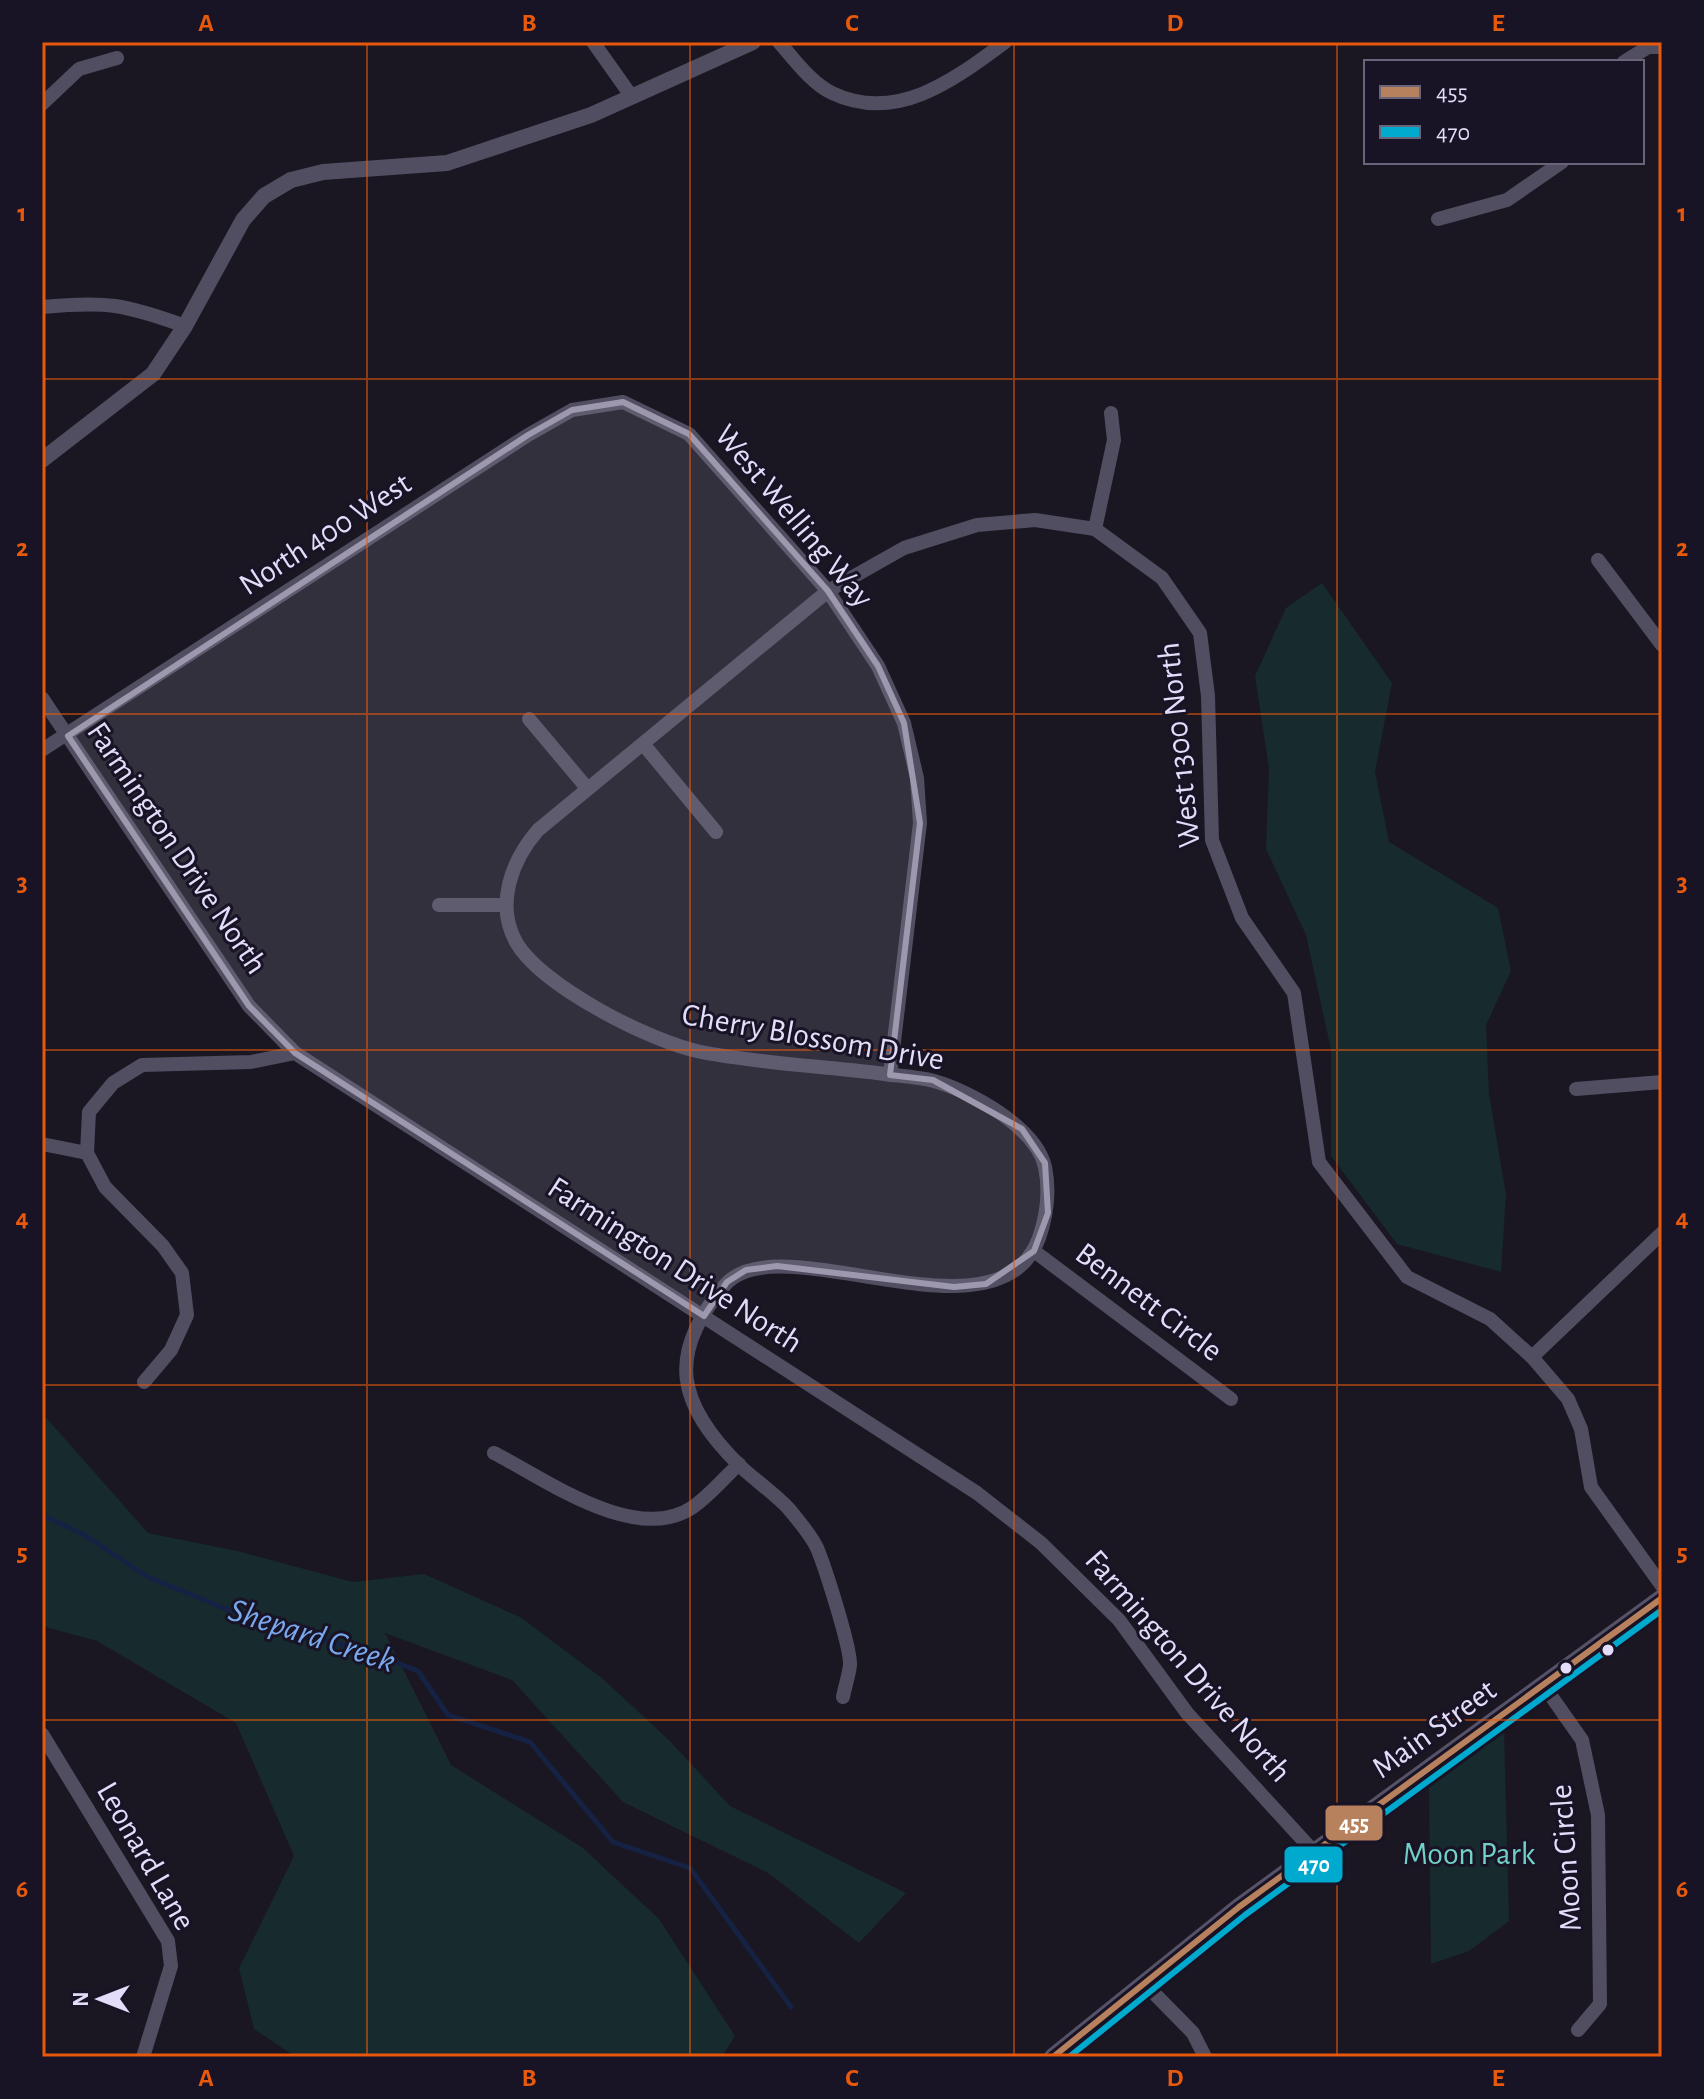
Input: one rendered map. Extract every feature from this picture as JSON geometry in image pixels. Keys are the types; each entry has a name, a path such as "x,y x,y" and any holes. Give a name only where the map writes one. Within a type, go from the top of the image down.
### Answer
{"main road":[{"name":"Main Street","path":"1053,2057 1239,1907 1662,1598"}],"street":[{"path":"593,42 632,97"},
{"path":"42,460 153,374 185,326 243,220 264,196 291,180 323,172 447,163 591,115 753,42"},
{"path":"779,42 830,93 863,102 900,102 944,87 1005,42"},
{"path":"1627,60 1648,47 1662,47"},
{"path":"42,104 79,69 117,58"},
{"path":"1438,219 1507,200 1535,184 1560,164"},
{"path":"42,307 94,302 126,305 185,326"},
{"name":"West Welling Way","path":"623,402 689,434 828,591 878,666 904,723 917,778 920,823 890,1075"},
{"name":"North 400 West","path":"42,750 528,435 572,410 623,402"},
{"path":"439,905 505,905 512,875 526,844 587,788 644,745 828,591 904,548 977,525 1035,520 1095,529 1114,440 1111,413"},
{"name":"West 1300 North","path":"1095,529 1162,578 1200,633 1208,696 1212,840 1242,918 1294,993 1319,1162 1407,1277 1490,1319 1532,1357 1568,1399 1581,1429 1591,1487 1662,1586"},
{"path":"1598,560 1662,645"},
{"name":"Farmington Drive North","path":"42,698 249,1006 295,1053 977,1493 1041,1543 1119,1620 1187,1713 1314,1852"},
{"path":"529,719 587,788"},
{"path":"644,745 716,832"},
{"name":"Cherry Blossom Drive","path":"505,905 515,941 535,965 604,1012 652,1036 698,1051 933,1080 987,1104 1022,1129 1045,1163 1048,1213 1034,1251"},
{"path":"144,1382 171,1350 187,1315 182,1273 163,1246 105,1187 87,1153 89,1112 113,1083 142,1065 251,1062 295,1053"},
{"path":"1576,1089 1662,1082"},
{"path":"42,1144 87,1153"},
{"path":"1532,1357 1662,1233"},
{"path":"843,1697 850,1661 816,1546 788,1509 739,1464 701,1422 688,1391 684,1356 704,1316 727,1282 746,1270 777,1266 954,1287 986,1284 1013,1271 1034,1251"},
{"name":"Bennett Circle","path":"1034,1251 1231,1399"},
{"path":"494,1453 612,1514 640,1519 669,1516 692,1508 739,1464"},
{"name":"Moon Circle","path":"1544,1686 1582,1740 1598,1815 1600,2004 1578,2030"},
{"name":"Leonard Lane","path":"42,1734 168,1941 171,1966 143,2057"},
{"path":"1144,1983 1193,2033 1205,2057"}],"highlighted area":[{"path":"623,402 689,434 828,591 878,666 904,723 920,823 890,1075 933,1080 1022,1129 1045,1163 1048,1213 1034,1251 986,1284 954,1287 777,1266 746,1270 727,1282 704,1316 295,1053 249,1006 68,736 528,435 572,410"}],"green space":[{"path":"1322,583 1392,683 1375,772 1389,842 1498,908 1511,971 1486,1025 1489,1094 1506,1194 1501,1272 1397,1244 1331,1156 1331,1050 1306,935 1266,849 1269,769 1255,676 1286,608"},
{"path":"42,1413 148,1533 237,1551 353,1582 424,1574 520,1617 603,1679 669,1740 730,1806 906,1893 859,1943 768,1873 623,1802 512,1680 385,1633 451,1765 583,1848 659,1919 735,2036 722,2057 296,2057 254,2029 239,1968 294,1856 236,1723 97,1641 42,1626"},
{"name":"Moon Park","path":"1504,1730 1509,1921 1469,1951 1431,1964 1429,1788"}],"waterway":[{"name":"Shepard Creek","path":"42,1515 83,1534 148,1577 261,1623 372,1653 418,1671 448,1715 530,1742 613,1842 690,1868 791,2007"}],"transit line":[{"name":"455","path":"1053,2057 1239,1907 1662,1598"},
{"name":"470","path":"1069,2057 1245,1915 1662,1610"}]}
